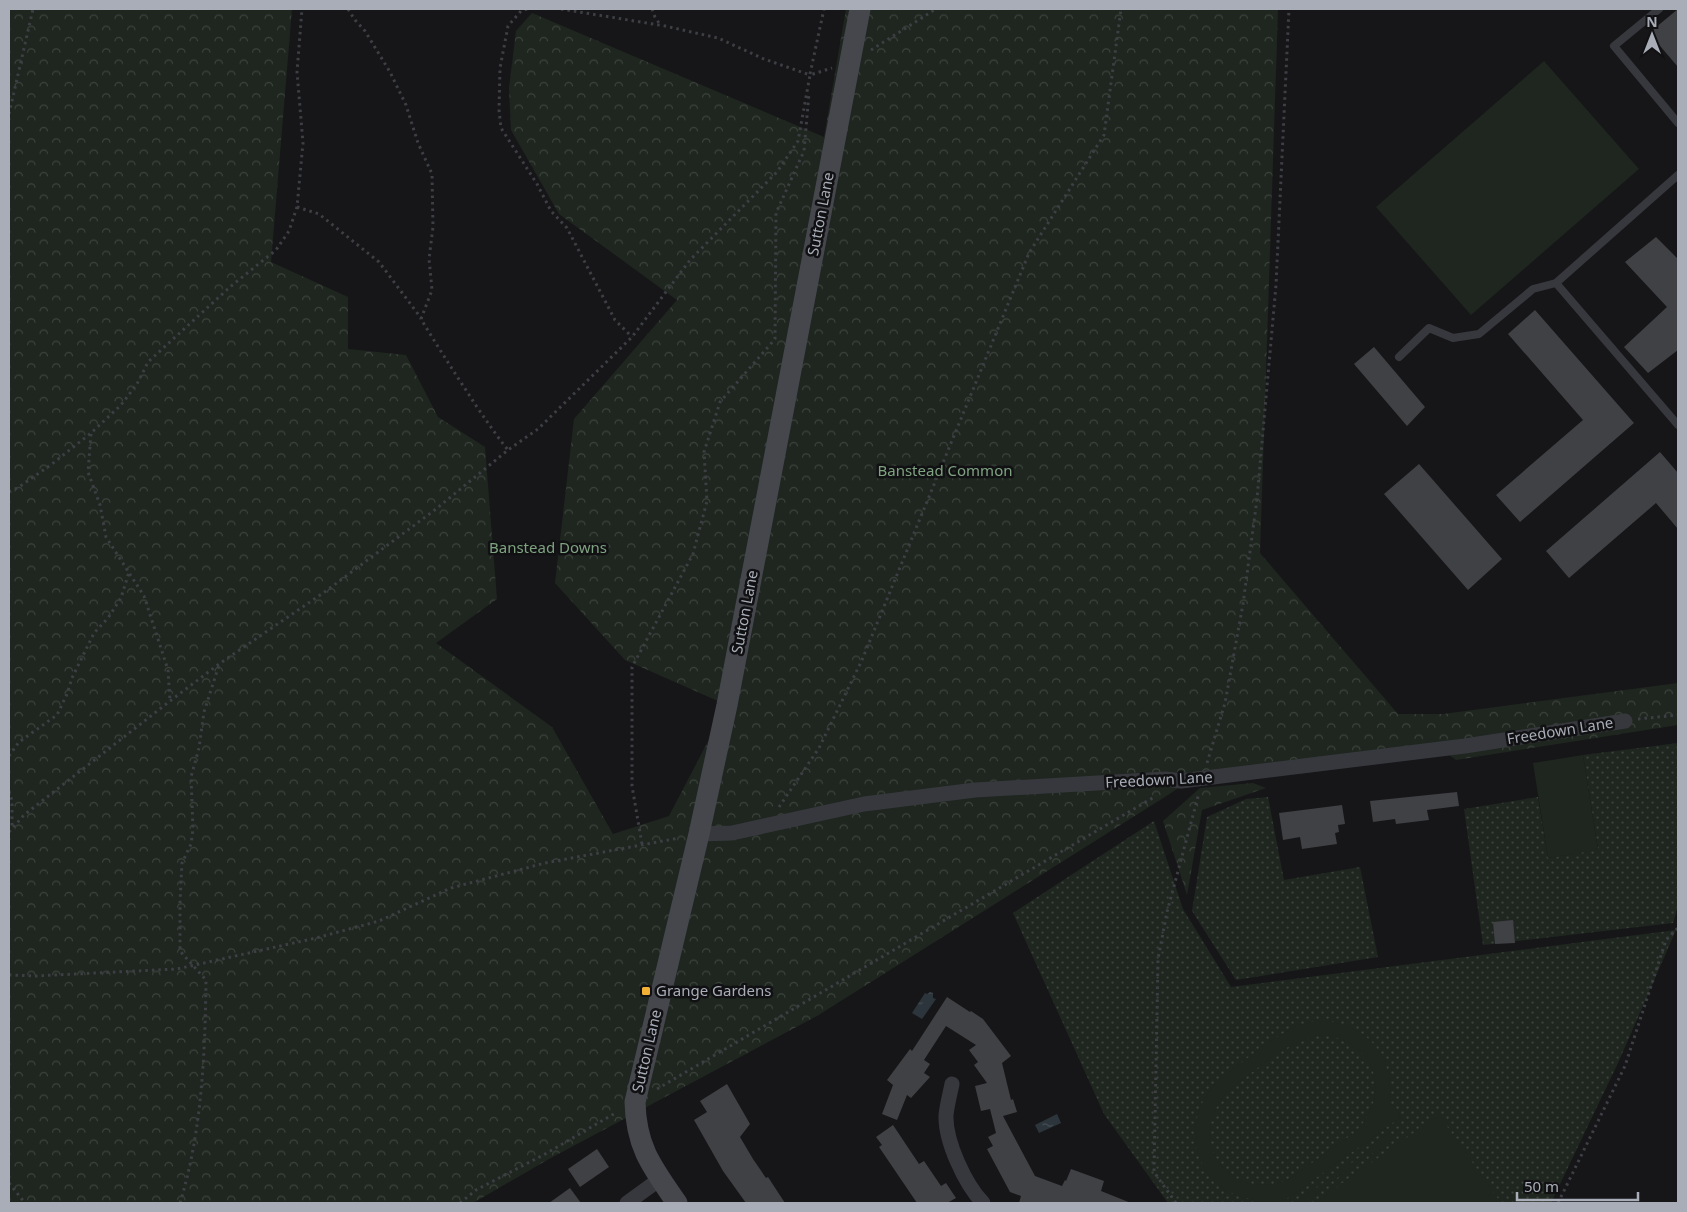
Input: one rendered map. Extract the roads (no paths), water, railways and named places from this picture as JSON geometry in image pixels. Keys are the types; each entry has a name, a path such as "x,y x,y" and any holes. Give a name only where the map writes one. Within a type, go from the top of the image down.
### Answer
{"main road":[{"name":"Sutton Lane","path":"677,1203 660,1179 641,1142 636,1120 635,1102 699,834 727,705 762,530 860,9"}],"street":[{"name":"Freedown Lane","path":"699,834 732,832 766,826 864,804 975,790 1166,779 1181,781 1203,779 1465,746 1625,721"},
{"path":"952,1084 946,1117 950,1140 967,1181 983,1203"},
{"path":"627,1203 660,1179"}],"lane":[{"path":"1659,9 1614,46 1678,123"},
{"path":"1399,357 1429,328 1453,338 1479,334 1533,289 1556,284 1678,175"},
{"path":"1556,284 1678,425"}],"water":[{"path":"925,993 933,993 933,998 936,999 922,1019 912,1013"},
{"path":"1057,1114 1061,1123 1039,1133 1035,1125"}],"place":[{"name":"Grange Gardens","path":"646,991"}],"park label":[{"name":"Banstead Common","path":"945,471"},
{"name":"Banstead Downs","path":"548,548"}]}
